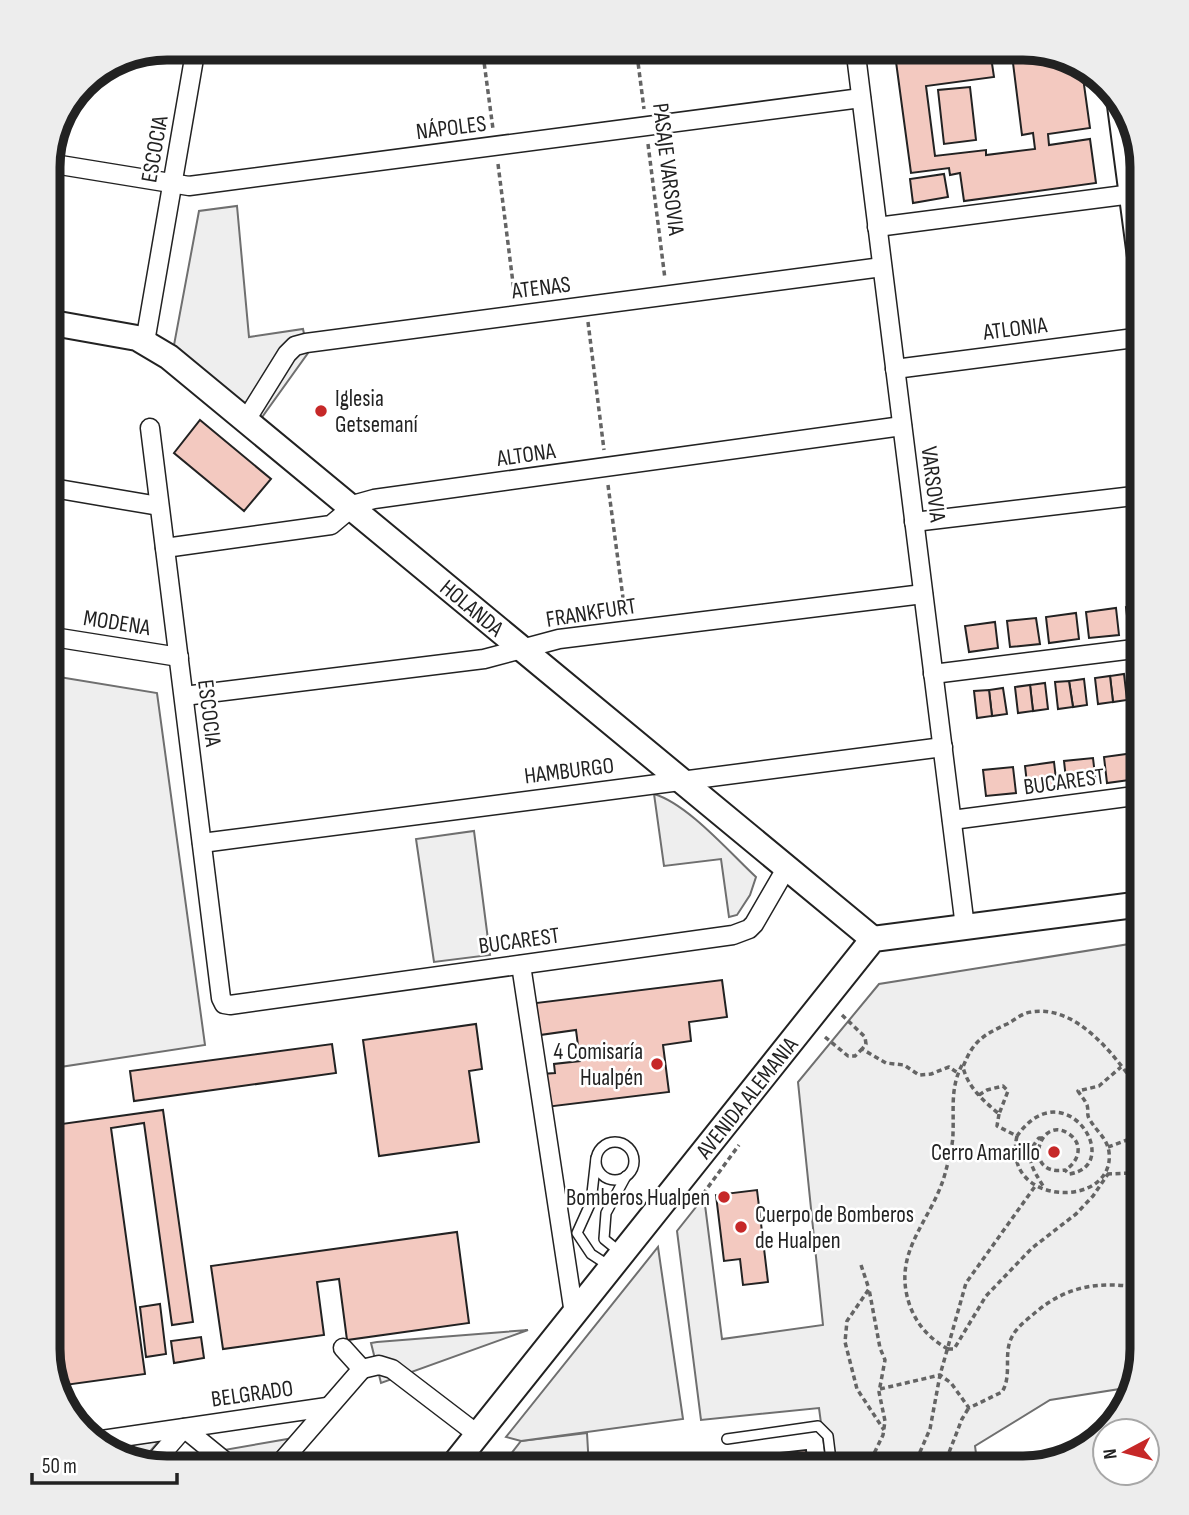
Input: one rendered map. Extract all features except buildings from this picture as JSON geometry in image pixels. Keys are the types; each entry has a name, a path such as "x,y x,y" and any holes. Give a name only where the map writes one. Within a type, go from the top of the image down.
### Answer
{"street":[{"name":"ESCOCIA","path":"145,342 194,59"},
{"name":"VARSOVIA","path":"857,60 965,927"},
{"name":"NÁPOLES","path":"60,165 189,186 861,98"},
{"path":"1123,131 1130,179"},
{"path":"877,227 1130,194"},
{"name":"ATENAS","path":"246,421 287,354 300,344 882,267"},
{"name":"HOLANDA","path":"60,325 125,335 145,342 169,357 873,939"},
{"name":"ATLONIA","path":"895,369 1130,339"},
{"name":"ALTONA","path":"165,548 325,527 336,524 351,508 374,499 902,426"},
{"name":"ESCOCIA","path":"150,428 224,1004"},
{"path":"60,489 159,506"},
{"path":"914,522 1130,496"},
{"name":"FRANKFURT","path":"184,696 484,659 559,639 923,594"},
{"name":"MODENA","path":"60,638 179,657"},
{"path":"933,674 1130,649"},
{"name":"HAMBURGO","path":"202,843 943,747"},
{"name":"BUCAREST","path":"952,820 1130,797"},
{"name":"BUCAREST","path":"224,1004 230,1006 741,933 759,917 787,867"},
{"path":"873,939 1130,906"},
{"name":"AVENIDA ALEMANIA","path":"460,1456 873,939"},
{"path":"521,965 573,1314"},
{"path":"343,1348 362,1369"},
{"path":"286,1456 362,1369 379,1365 392,1369 477,1434"},
{"name":"BELGRADO","path":"110,1439 327,1407"},
{"path":"160,1456 184,1428"},
{"name":"BELGRADO","path":"184,1428 218,1456"}],"lane":[{"path":"611,1142 624,1144 634,1160 631,1171 606,1213 604,1239 616,1260 591,1254 577,1233 591,1202 596,1158 605,1145 611,1142"},
{"path":"596,1158 597,1167 606,1177 618,1179 626,1176"},
{"path":"727,1439 818,1426 828,1436 830,1456"}],"path":[{"path":"484,59 518,315"},
{"name":"PASAJE VARSOVIA","path":"638,60 667,295"},
{"path":"1121,1067 1099,1086 1078,1091 1087,1105 1088,1117 1108,1147 1106,1173 1093,1196 1076,1214 1032,1248 986,1296 954,1349 948,1349 920,1326 905,1292 905,1264 915,1236 940,1191 953,1137 953,1087 972,1048 988,1032 1023,1014 1042,1011 1058,1013 1096,1039 1121,1067 1130,1079"},
{"path":"825,1037 848,1056 855,1056 866,1044 865,1037 842,1015"},
{"path":"862,1049 886,1063 904,1065 919,1075 949,1068 958,1073"},
{"path":"968,1055 963,1067 966,1078 999,1114"},
{"path":"979,1095 999,1086 1007,1088 997,1126 1017,1136"},
{"path":"1065,1170 1069,1174 1079,1173 1090,1163 1093,1153 1086,1131 1072,1117 1063,1113 1045,1112 1032,1120 1017,1136 1014,1148 1016,1163 1024,1178 1036,1185 1063,1193 1084,1190 1095,1185 1106,1173 1130,1173"},
{"path":"1042,1138 1038,1148 1041,1162 1052,1170 1065,1170 1076,1161 1078,1155 1077,1142 1068,1132 1049,1132 1039,1138 1029,1155 1045,1188"},
{"path":"1108,1147 1127,1140 1130,1143"},
{"path":"703,1194 740,1144"},
{"path":"918,1456 930,1429 940,1375 966,1283 1036,1185"},
{"path":"861,1265 885,1360 880,1389 884,1430 872,1456"},
{"path":"948,1456 969,1408 1002,1392 1008,1376 1007,1356 1013,1335 1042,1307 1078,1287 1130,1287"},
{"path":"869,1289 847,1321 845,1342 857,1389 884,1430"},
{"path":"880,1389 940,1375 951,1383 969,1408"}],"shaded area":[{"path":"237,206 249,337 303,329 308,353 260,420 174,345 199,211"},
{"path":"60,677 157,693 205,1045 59,1067"},
{"path":"654,794 667,799 694,818 756,877 750,895 737,915 729,917 721,859 664,866"},
{"path":"474,831 490,955 434,962 416,839"},
{"name":"Cerro Amarillo","path":"1130,944 1130,1348 1126,1376 1121,1389 1050,1400 975,1446 976,1456 825,1456 819,1408 701,1420 677,1231 704,1197 722,1339 823,1325 798,1082 879,984"},
{"path":"658,1247 683,1419 521,1441 506,1437"},
{"path":"528,1330 381,1383 371,1343 377,1342"},
{"path":"587,1433 588,1456 509,1456 521,1441"},
{"path":"305,1436 290,1456 195,1455"},
{"path":"159,1441 148,1454 123,1446"}],"place":[{"name":"Iglesia Getsemaní","path":"321,411"},
{"name":"4 Comisaría Hualpén","path":"657,1064"},
{"name":"Cerro Amarillo","path":"1054,1152"},
{"name":"Bomberos Hualpen","path":"724,1197"},
{"name":"Cuerpo de Bomberos de Hualpen","path":"741,1227"}]}
